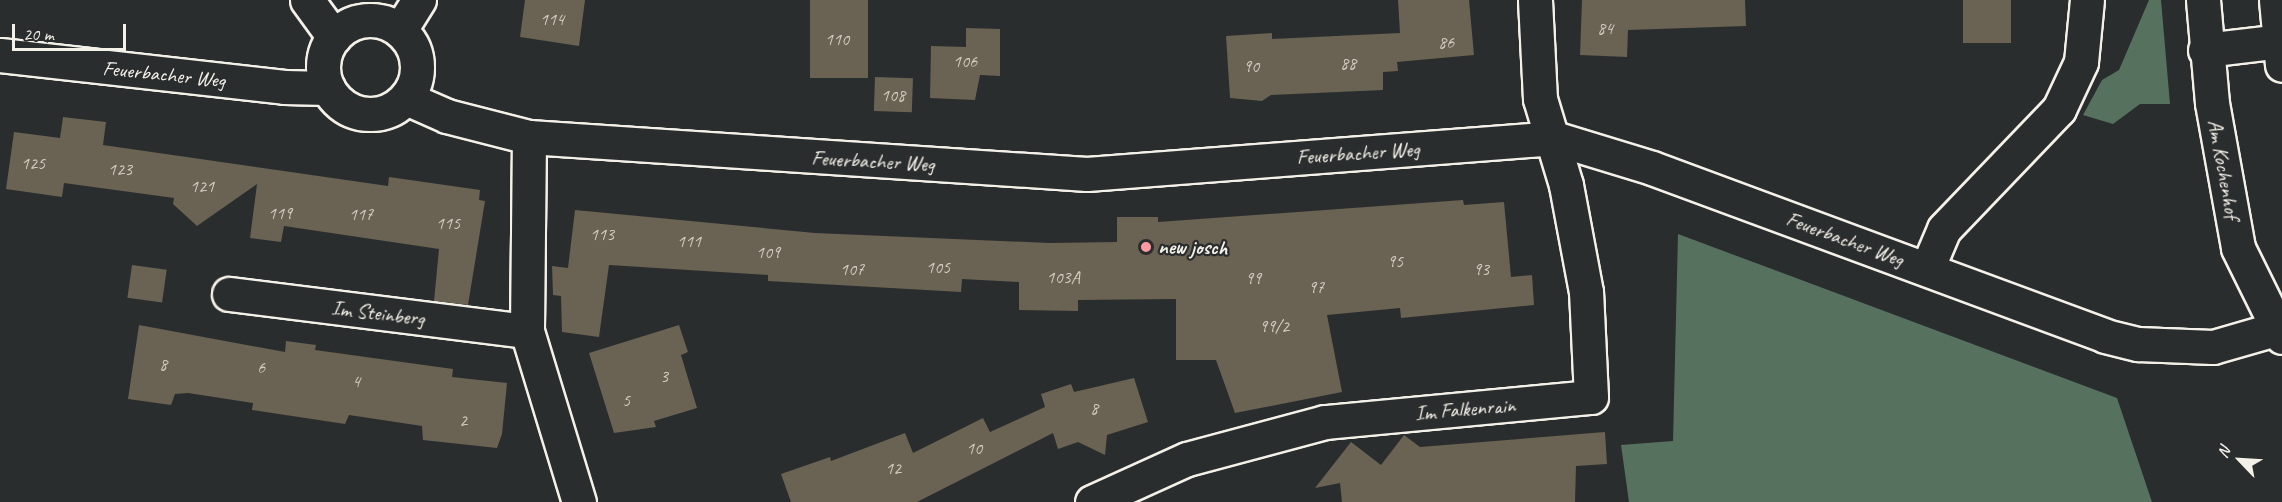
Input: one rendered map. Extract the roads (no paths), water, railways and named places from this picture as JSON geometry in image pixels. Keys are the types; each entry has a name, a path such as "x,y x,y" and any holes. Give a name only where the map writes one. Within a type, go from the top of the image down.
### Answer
{"street":[{"path":"308,0 334,37"},
{"path":"400,30 419,0"},
{"path":"1535,0 1540,99 1554,138"},
{"path":"1927,269 1944,229 2059,109 2080,62 2087,0"},
{"name":"Am Kochenhof","path":"2203,0 2205,50 2238,248 2281,329"},
{"path":"2205,50 2281,49 2276,0"},
{"path":"365,20 383,22 400,30 412,44 417,62 416,81 406,98 392,110 355,112 339,103 328,88 323,70 334,37 365,20"},
{"name":"Feuerbacher Weg","path":"0,55 328,88"},
{"name":"Feuerbacher Weg","path":"406,98 447,116 529,137 1087,174 1554,138 1652,168 2138,344 2213,347 2281,329"},
{"path":"529,137 527,331 579,502"},
{"name":"Im Falkenrain","path":"1092,502 1187,459 1325,422 1591,396 1586,292 1554,138"},
{"name":"Im Steinberg","path":"229,294 527,331"}],"place":[{"name":"new josch","path":"1146,247"}]}
